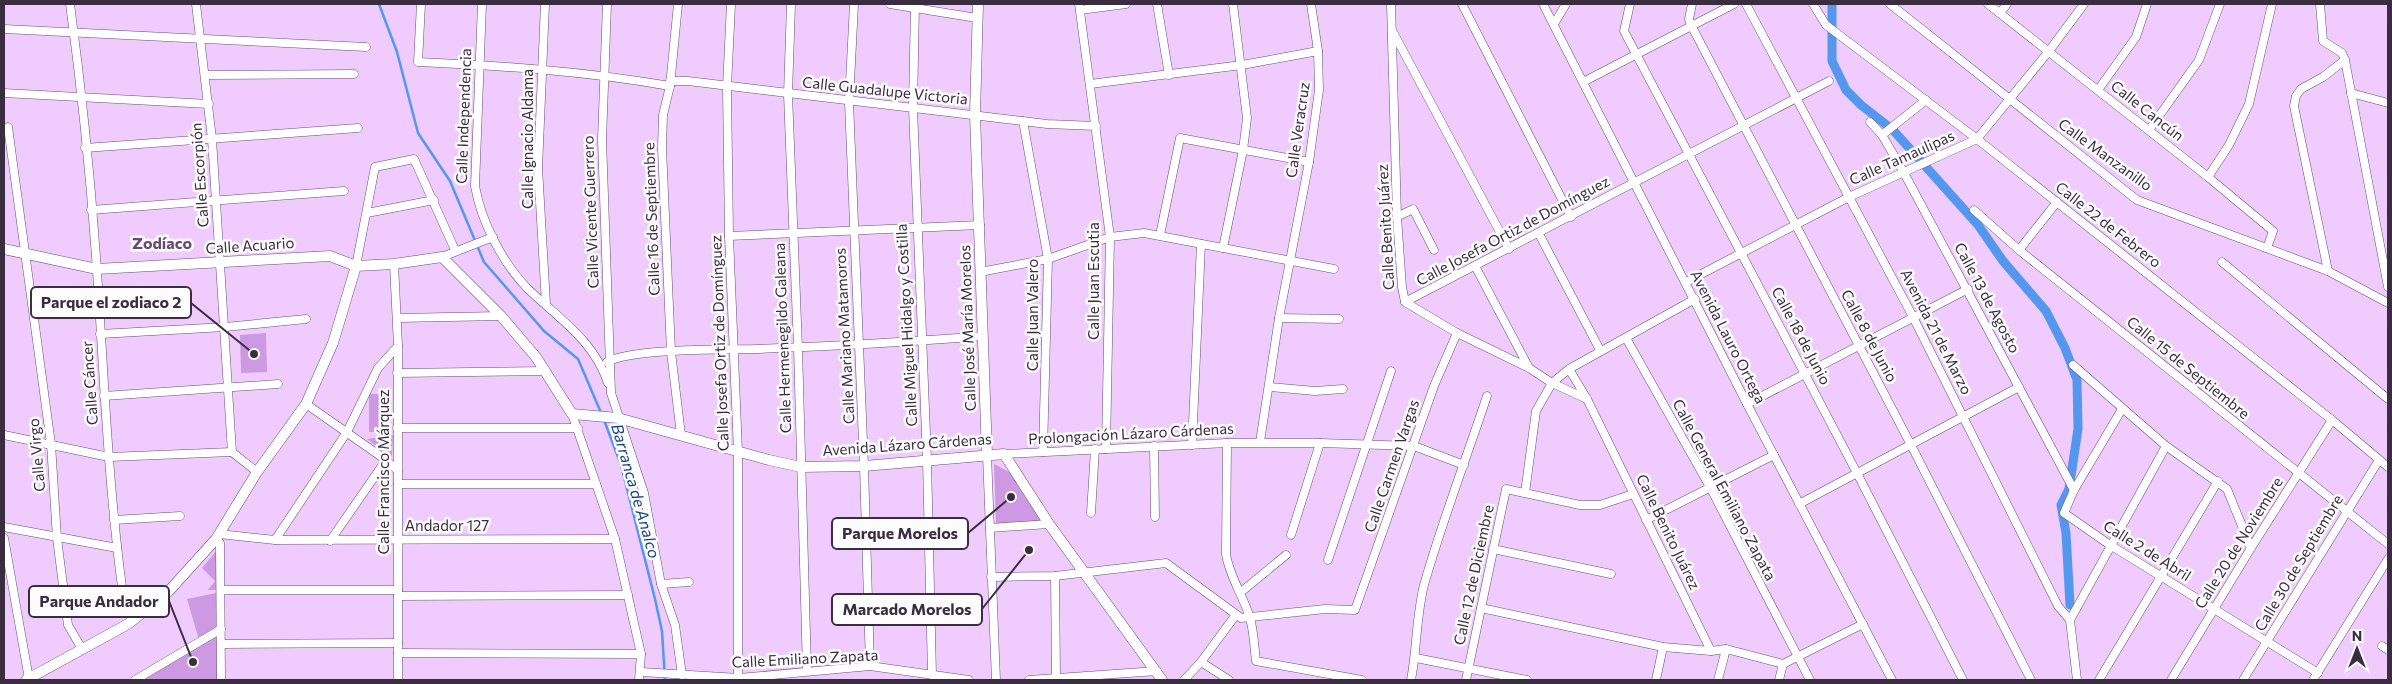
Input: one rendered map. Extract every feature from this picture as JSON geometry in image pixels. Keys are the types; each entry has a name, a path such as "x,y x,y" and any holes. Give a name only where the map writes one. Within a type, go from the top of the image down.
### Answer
{"street":[{"name":"Calle Cáncer","path":"70,4 81,96 97,270 104,396 114,520 122,587"},
{"name":"Calle Escorpión","path":"196,4 212,139 226,327 232,452"},
{"name":"Calle Guadalupe Victoria","path":"421,4 418,62 542,68 670,84 688,82 1047,124 1096,126"},
{"name":"Calle Independencia","path":"482,4 475,186 478,203 490,238 521,280 574,329 589,346 602,365 611,393"},
{"name":"Calle Ignacio Aldama","path":"545,4 538,168 546,304"},
{"name":"Calle Vicente Guerrero","path":"607,4 603,75 602,159 611,393 614,417 644,493 661,584 675,625 682,675"},
{"name":"Calle 16 de Septiembre","path":"678,4 670,84 663,115 662,148 672,352 681,435"},
{"name":"Calle Josefa Ortiz de Domínguez","path":"731,4 727,87 729,236 738,452 738,679"},
{"name":"Calle Hermenegildo Galeana","path":"791,4 788,94 792,234 798,348 807,671"},
{"name":"Calle Mariano Matamoros","path":"854,4 849,102 870,666"},
{"path":"890,4 914,6 977,18"},
{"name":"Calle José María Morelos","path":"978,4 975,115 996,680"},
{"path":"1080,7 1126,4"},
{"path":"1157,4 1168,75"},
{"path":"1223,248 1243,150 1247,118 1233,4"},
{"name":"Calle Veracruz","path":"1260,442 1270,387 1279,318 1309,162 1319,90 1318,51 1311,4"},
{"name":"Calle Benito Juárez","path":"1391,4 1396,217 1405,302 1457,333 1529,368 1552,383 1587,399"},
{"path":"1462,4 1571,217"},
{"name":"Avenida Lauro Ortega","path":"1543,4 1747,404 1892,680"},
{"path":"1554,24 1566,4"},
{"name":"Calle 18 de Junio","path":"1630,4 1624,31 1742,253 1963,680"},
{"path":"1691,25 1692,4"},
{"path":"1583,82 1734,4"},
{"name":"Avenida 21 de Marzo","path":"1746,4 1798,98 1913,317 2058,606 2070,620"},
{"name":"Calle 22 de Febrero","path":"1813,4 1826,25 1837,31 1977,139 2332,420 2388,467"},
{"name":"Calle Manzanillo","path":"1890,4 2138,200 2328,271 2388,303"},
{"name":"Calle Cancún","path":"1988,4 2149,130 2273,231 2267,248"},
{"path":"2000,13 2007,4"},
{"name":"Calle Tamaulipas","path":"1686,282 1903,170 1977,139 2049,51 2084,4"},
{"path":"2098,90 2130,48 2147,4"},
{"path":"2149,130 2199,60 2220,4"},
{"path":"2208,177 2228,145 2249,104 2272,4"},
{"path":"2320,4 2322,41 2342,53 2345,60 2388,288"},
{"name":"Calle Miguel Hidalgo y Costilla","path":"914,6 913,108 916,228 927,460 932,675"},
{"name":"Calle Juan Escutia","path":"1080,7 1110,237 1106,449"},
{"name":"Calle 8 de Junio","path":"1691,25 1911,445 2031,680"},
{"path":"4,29 366,47"},
{"path":"1392,30 1509,249"},
{"path":"1090,84 1242,65 1318,51"},
{"path":"2328,271 2294,106 2296,96 2301,89 2328,74 2345,60"},
{"path":"205,75 354,74"},
{"name":"Calle Josefa Ortiz de Domínguez","path":"1405,302 1830,81"},
{"path":"4,93 209,104"},
{"path":"2351,93 2388,103"},
{"path":"1882,135 1926,100"},
{"name":"Calle Juan Valero","path":"1023,121 1048,259 1043,452"},
{"name":"Calle 13 de Agosto","path":"1870,122 1882,135 1903,170 2072,487"},
{"name":"Calle Virgo","path":"8,127 51,444 57,538 68,625 82,649"},
{"path":"85,148 358,128"},
{"path":"1160,235 1180,138 1309,162"},
{"path":"4,538 28,680 128,624 168,592 218,536 257,472 306,404 333,343 356,266 375,167 414,159 455,250"},
{"path":"91,210 344,191"},
{"path":"366,213 434,200"},
{"path":"2019,250 2057,202"},
{"path":"1396,217 1413,209 1434,250"},
{"name":"Calle 15 de Septiembre","path":"1974,210 2019,250 2388,544"},
{"path":"729,236 980,225"},
{"path":"980,272 1048,259 1110,237 1125,234 1160,235 1334,269"},
{"path":"1539,234 1600,350"},
{"name":"Calle Acuario","path":"4,249 97,270 330,256 356,266 394,264 442,257 455,250 490,238"},
{"path":"1192,445 1201,244"},
{"path":"442,257 502,316 546,371 575,414 615,539 641,654 640,676"},
{"path":"2222,262 2388,399"},
{"name":"Calle Francisco Márquez","path":"394,264 398,346 398,680"},
{"path":"1476,266 1529,368"},
{"path":"1747,404 1968,289"},
{"path":"1633,494 1600,505 1580,505 1525,493 1536,411 1552,383 1569,369 1600,350 1626,338 1695,299"},
{"path":"397,318 502,316"},
{"path":"1279,318 1339,319"},
{"path":"100,334 226,327 306,320"},
{"name":"Calle Carmen Vargas","path":"1250,618 1325,609 1355,610 1434,386 1457,333"},
{"path":"602,365 626,356 672,352 859,345 983,336"},
{"name":"Calle General Emiliano Zapata","path":"1626,338 1710,488 1810,680"},
{"path":"275,540 347,432 378,368 398,346"},
{"path":"2073,365 2166,446 2218,480 2228,489 2251,548"},
{"name":"Calle Benito Juárez","path":"1569,369 1587,399 1711,651"},
{"path":"397,373 546,371"},
{"path":"1328,560 1391,371"},
{"path":"104,396 229,389 278,384"},
{"path":"1270,387 1315,390 1343,389"},
{"path":"1799,504 2019,387"},
{"path":"1412,680 1416,658 1417,622 1424,586 1487,396"},
{"path":"306,404 386,460 398,471"},
{"name":"Calle 2 de Abril","path":"2122,409 2072,487 2064,513 2110,546 2318,673"},
{"name":"Avenida Lázaro Cárdenas","path":"575,414 614,417 738,452 801,467 864,466 1004,454 1049,524 1162,680"},
{"name":"Calle 20 de Noviembre","path":"2171,680 2332,420"},
{"path":"397,428 578,428"},
{"path":"4,435 109,457 232,452 257,472"},
{"name":"Prolongación Lázaro Cárdenas","path":"1004,454 1260,442 1367,444 1414,446 1464,465"},
{"path":"1227,443 1226,554 1228,568 1241,592 1250,618 1256,661 1362,680"},
{"path":"1291,535 1320,443"},
{"path":"1154,446 1155,517"},
{"path":"2077,680 2070,620 2166,446"},
{"path":"1091,513 1096,449"},
{"path":"1646,520 1774,455"},
{"path":"330,541 386,460"},
{"name":"Calle 30 de Septiembre","path":"2243,680 2379,460"},
{"path":"2099,680 2218,480"},
{"path":"398,484 596,484"},
{"name":"Calle 12 de Diciembre","path":"1466,680 1506,489 1525,493"},
{"path":"114,520 180,516"},
{"path":"990,528 1049,524"},
{"path":"4,527 117,548"},
{"path":"218,536 220,543 221,590 221,680"},
{"name":"Andador 127","path":"218,536 330,541 615,539"},
{"path":"1494,550 1612,574"},
{"path":"1241,592 1286,555"},
{"path":"2313,680 2388,559"},
{"path":"991,578 1055,576 1166,563 1235,616 1250,618"},
{"path":"1055,576 1056,678"},
{"path":"661,584 689,582"},
{"path":"221,590 628,594"},
{"path":"1481,608 1664,647 1711,651 1726,649 1783,664"},
{"path":"1184,680 1201,662 1235,616"},
{"path":"1779,680 1783,664 1863,624"},
{"path":"135,680 221,629"},
{"path":"221,644 398,643"},
{"path":"1656,680 1664,647"},
{"path":"1718,680 1726,649"},
{"path":"398,653 641,654"},
{"path":"1416,658 1527,680"},
{"path":"1201,662 1229,680"},
{"name":"Calle Emiliano Zapata","path":"640,676 658,674 738,679 870,666 969,680"},
{"path":"904,680 905,671"},
{"path":"1029,680 1157,671"}],"shaded area":[{"path":"266,333 267,372 241,373 240,335"},
{"path":"369,394 387,394 389,431 369,432"},
{"path":"393,435 392,458 367,439"},
{"path":"994,464 1011,473 1041,521 996,524"},
{"path":"216,551 218,590 208,590 215,581 202,568"},
{"path":"221,592 221,680 135,680 200,643 187,599"}],"waterway":[{"name":"Barranca de Analco","path":"379,4 397,52 418,133 450,181 484,262 544,331 578,359 602,415"},
{"path":"1832,4 1832,61 1846,90 1861,105 1893,130 1978,225 2003,261 2046,311 2065,348 2077,380 2078,429 2069,489 2061,505 2066,533 2070,605"},
{"name":"Barranca de Analco","path":"604,420 621,465 655,599 662,631 665,680"}],"place":[{"name":"Parque el zodiaco 2","path":"254,354"},
{"name":"Parque Morelos","path":"1011,497"},
{"name":"Marcado Morelos","path":"1029,550"},
{"name":"Parque Andador","path":"193,662"}],"district":[{"name":"Zodíaco","path":"162,243"}]}
